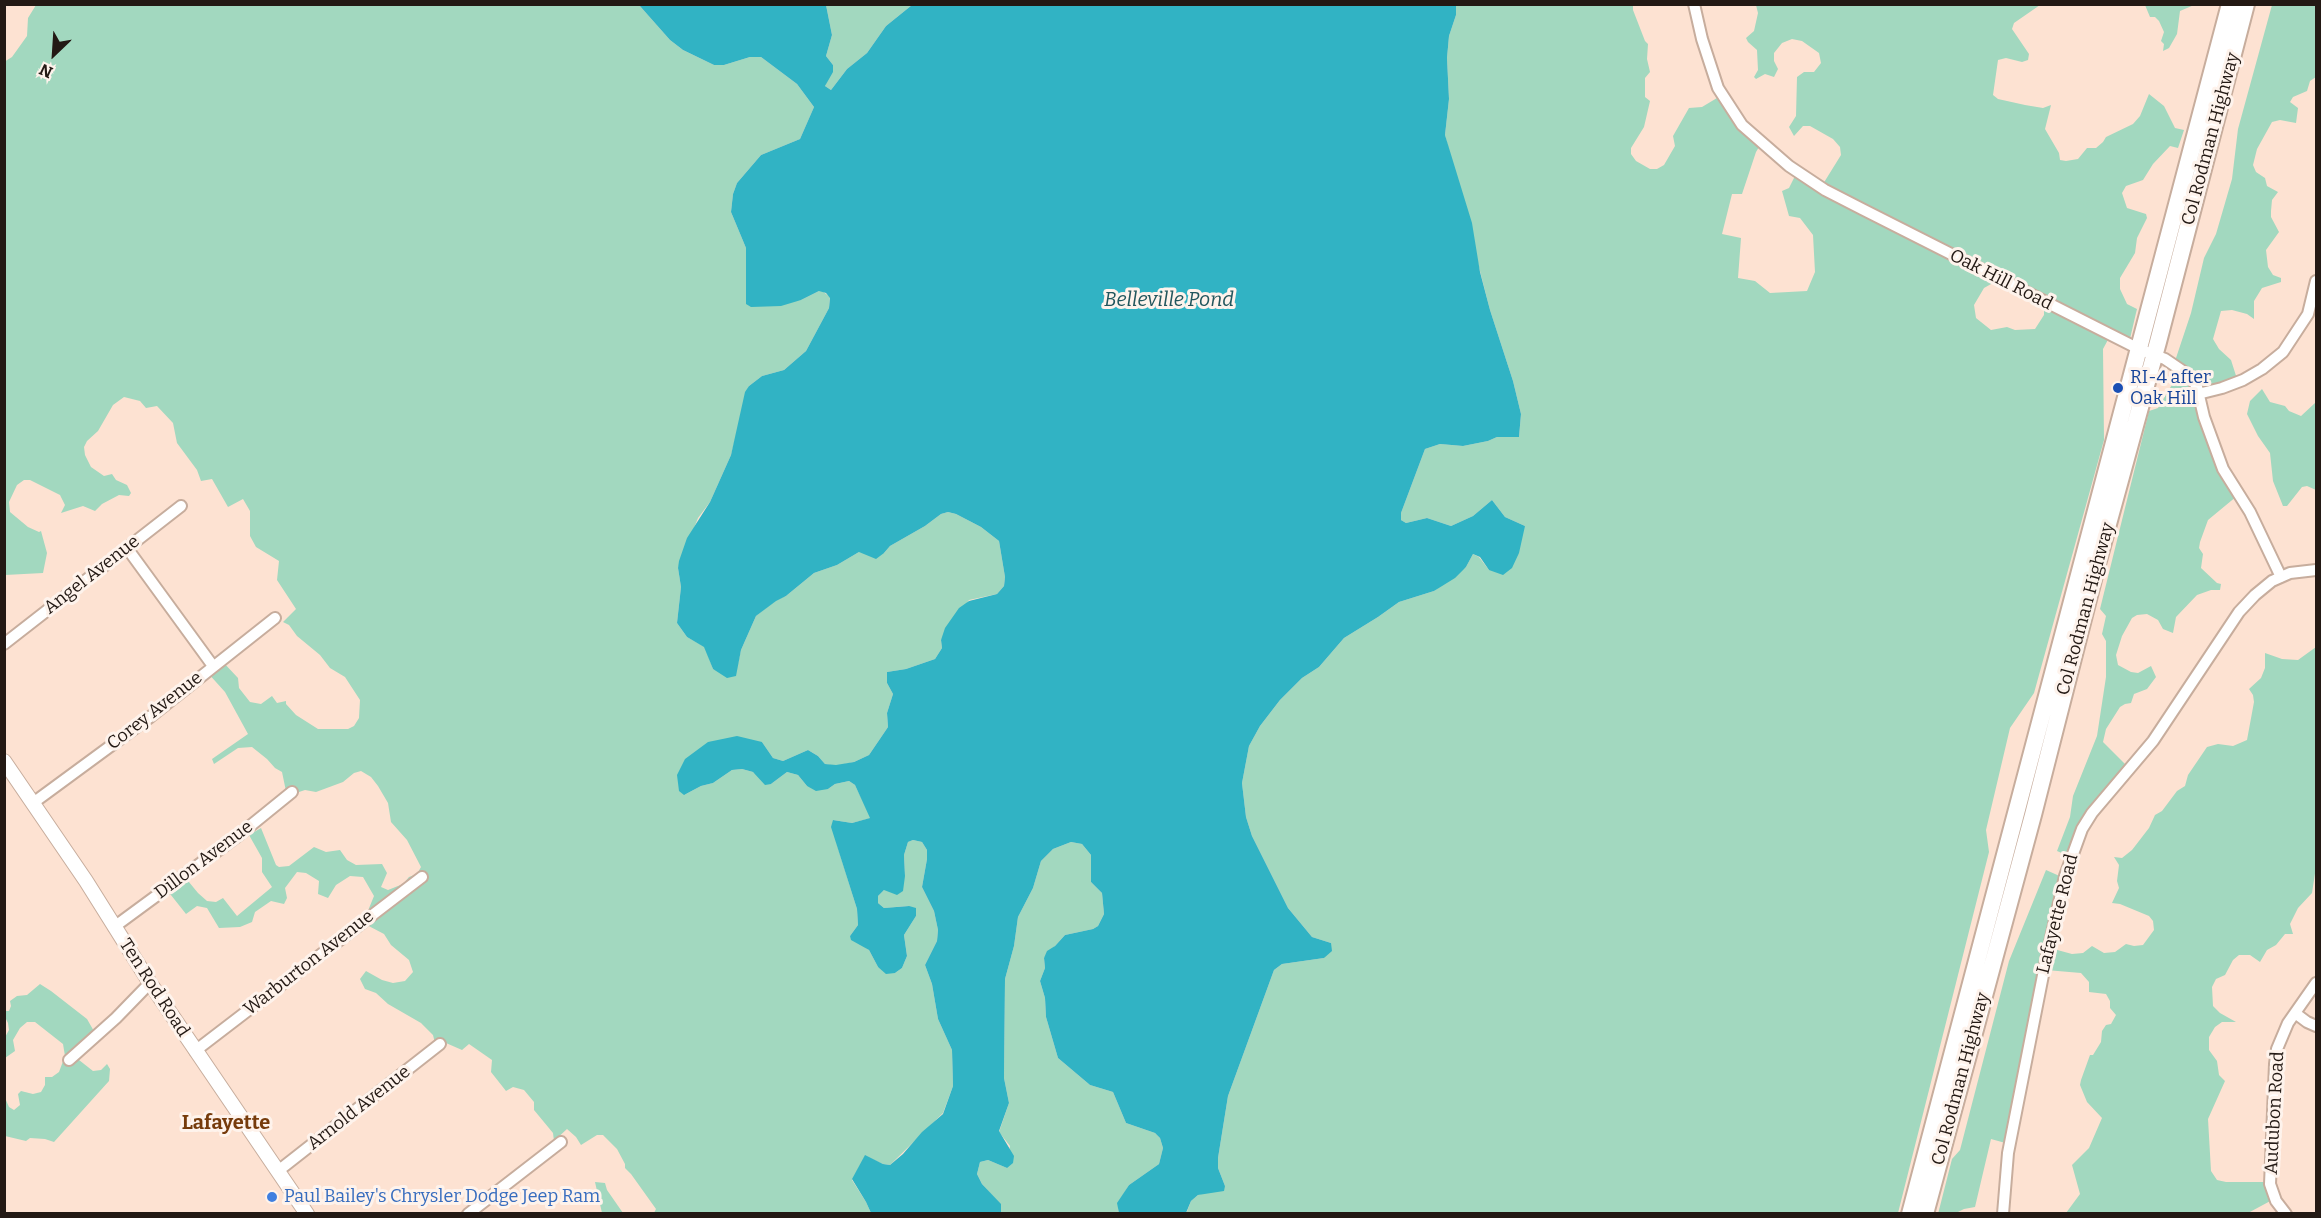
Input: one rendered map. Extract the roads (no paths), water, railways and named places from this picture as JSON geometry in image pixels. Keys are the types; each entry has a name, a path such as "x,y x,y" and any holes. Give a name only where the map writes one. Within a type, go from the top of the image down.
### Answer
{"highway":[{"name":"Col Rodman Highway","path":"1925,1214 2147,351 2230,4"},
{"name":"Col Rodman Highway","path":"1910,1214 2147,351 2246,4"}],"main road":[{"name":"Ten Rod Road","path":"5,765 33,803 195,1051 307,1214"}],"street":[{"name":"Oak Hill Road","path":"1694,4 1702,39 1718,88 1742,125 1789,166 1825,190 2186,372 2194,381 2199,393 2204,417 2223,469 2250,512 2281,577"},
{"path":"2199,393 2243,380 2283,352 2308,314 2316,280"},
{"name":"Angel Avenue","path":"4,644 181,506"},
{"path":"127,548 213,666"},
{"name":"Lafayette Road","path":"2003,1214 2008,1153 2065,876 2076,842 2092,813 2153,741 2240,612 2263,588 2281,577 2302,570 2316,570"},
{"name":"Corey Avenue","path":"33,803 150,717 275,618"},
{"name":"Dillon Avenue","path":"114,927 239,835 292,792"},
{"name":"Warburton Avenue","path":"195,1051 423,877"},
{"path":"69,1060 116,1018 150,983"},
{"name":"Audubon Road","path":"2286,1214 2272,1190 2270,1161 2277,1049 2288,1023 2316,983"},
{"path":"2295,1013 2316,1026"},
{"name":"Arnold Avenue","path":"278,1171 440,1044"},
{"path":"468,1214 561,1142"}],"water":[{"name":"Belleville Pond","path":"639,5 826,5 832,35 826,56 833,65 833,72 825,86 831,90 847,69 867,53 886,26 912,5 1456,5 1447,58 1449,99 1445,135 1472,223 1480,272 1490,310 1513,381 1521,414 1519,437 1497,437 1463,446 1440,444 1425,449 1401,513 1401,520 1406,523 1427,518 1451,526 1473,516 1492,500 1505,517 1525,526 1519,553 1512,568 1503,575 1489,570 1480,557 1473,554 1466,567 1455,578 1434,591 1399,602 1344,638 1319,667 1302,678 1280,700 1260,726 1249,746 1242,783 1246,817 1252,836 1288,908 1312,937 1331,943 1332,951 1324,958 1282,964 1274,970 1228,1096 1218,1158 1218,1168 1225,1186 1224,1191 1198,1195 1191,1201 1186,1213 1119,1213 1117,1203 1129,1185 1159,1164 1163,1148 1160,1138 1155,1133 1126,1123 1113,1092 1090,1085 1058,1058 1046,1017 1045,998 1040,981 1045,968 1044,958 1047,951 1065,935 1098,926 1104,914 1102,893 1091,882 1091,855 1082,844 1071,842 1053,849 1041,861 1033,888 1018,917 1014,946 1005,979 1004,1078 1009,1103 999,1131 1014,1156 1013,1163 1007,1168 988,1160 980,1162 977,1174 982,1184 1001,1204 1001,1213 871,1213 852,1179 865,1155 890,1165 903,1154 922,1132 943,1114 953,1086 952,1050 938,1019 932,984 925,965 937,941 938,930 934,911 922,887 927,850 922,842 913,840 908,842 904,855 903,891 897,895 884,890 878,896 878,903 884,908 909,906 916,908 916,916 904,935 907,956 902,968 895,973 886,974 878,967 869,950 851,940 850,936 858,925 857,909 831,827 833,820 852,823 870,818 855,785 849,781 816,791 807,786 798,775 787,772 771,784 765,785 753,772 742,769 732,770 713,783 701,786 684,795 679,791 677,775 685,759 708,742 737,736 762,742 773,758 783,761 808,750 825,764 836,765 854,762 869,755 888,727 887,713 893,694 887,683 887,672 906,669 935,659 942,648 941,640 945,628 959,608 969,601 997,594 1004,586 1005,577 999,541 981,527 948,512 941,514 890,546 876,559 859,552 837,565 814,573 786,596 756,616 741,650 736,676 727,678 713,669 704,647 687,637 677,623 681,587 679,561 687,538 710,502 731,455 745,392 762,376 784,370 806,351 829,308 830,298 826,293 819,291 781,306 751,307 746,304 746,248 731,212 737,183 761,155 800,139 814,107 797,84 761,57 750,57 724,65 714,65 683,50 670,40"}],"place":[{"name":"RI-4 after Oak Hill","path":"2118,388"},
{"name":"Paul Bailey's Chrysler Dodge Jeep Ram","path":"272,1197"}],"district":[{"name":"Lafayette","path":"226,1123"}]}
